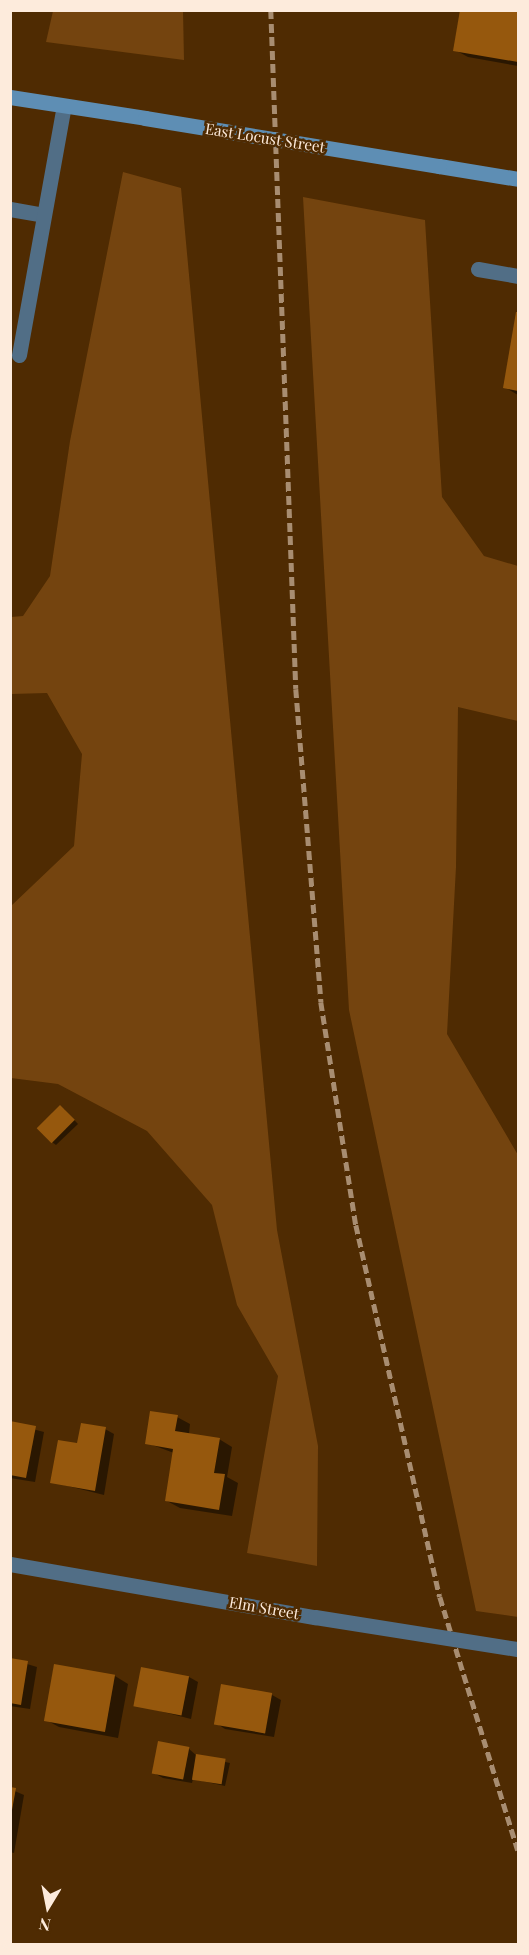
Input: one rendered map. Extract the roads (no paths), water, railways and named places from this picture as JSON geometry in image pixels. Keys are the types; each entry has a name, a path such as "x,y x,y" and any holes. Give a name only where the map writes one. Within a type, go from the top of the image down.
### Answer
{"main road":[{"name":"East Locust Street","path":"10,97 519,179"}],"street":[{"path":"19,355 64,106"},
{"path":"10,209 43,215"},
{"path":"478,269 519,276"},
{"name":"Elm Street","path":"10,1564 315,1617 519,1649"}],"railway":[{"path":"271,10 296,689 321,1002 356,1225 440,1597 518,1850"}]}
